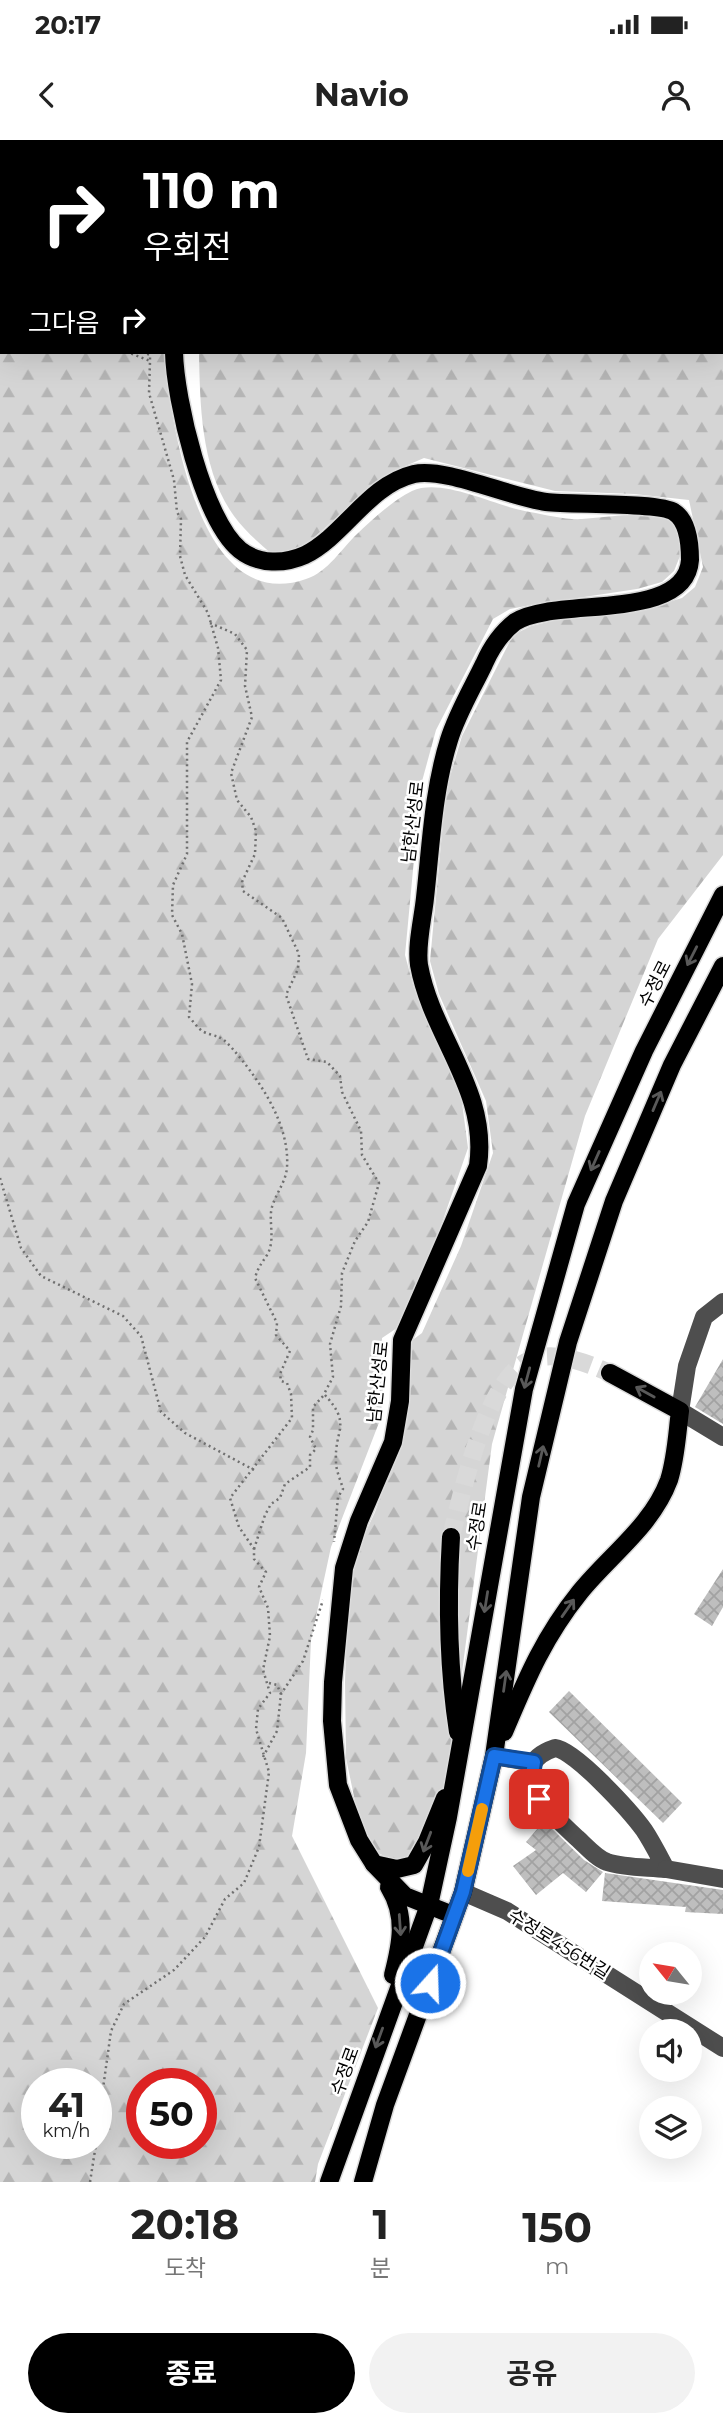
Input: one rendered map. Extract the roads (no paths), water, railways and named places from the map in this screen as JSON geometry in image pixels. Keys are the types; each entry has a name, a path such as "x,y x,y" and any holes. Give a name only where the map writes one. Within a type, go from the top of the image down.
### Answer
{"main road":[{"name":"남한산성로","path":"174,354 175,383 184,428 201,479 231,539 254,558 275,562 292,560 310,552 393,482 430,472 516,497 548,502 663,506 680,516 686,526 690,562 681,582 669,593 645,600 538,613 517,621 503,634 490,650 450,737 437,790 418,963 432,1007 478,1115 481,1140 478,1166 402,1340 400,1402 393,1442 359,1521 344,1568 333,1682 334,1760 348,1818 374,1864 405,1896 453,1915"},
{"name":"수정로","path":"329,2182 429,1905 521,1400 576,1204 644,1051 723,895"},
{"path":"363,2182 386,2105 463,1892 494,1756 531,1497 568,1342 614,1200 672,1065 723,966"},
{"path":"494,1756 527,1672 544,1643 580,1591 631,1539 659,1500 674,1460 680,1411 610,1373"},
{"path":"451,1537 447,1609 449,1664 460,1746"},
{"path":"374,1864 397,1869 414,1865 422,1854 453,1780"},
{"path":"374,1864 396,1899 401,1917 402,1934 391,1980 391,2005"},
{"path":"433,1884 463,1892"}],"street":[{"path":"723,1302 704,1317 687,1366 680,1411 723,1437"},
{"path":"666,1869 643,1829 565,1750 550,1750 534,1762 531,1782 548,1812 606,1861 723,1880"},
{"path":"494,1756 534,1762"},
{"name":"수정로456번길","path":"463,1892 507,1911 723,2048"}],"tunnel":[{"path":"451,1537 477,1441 487,1415 511,1374 526,1362 547,1356 569,1358 610,1373"}]}
